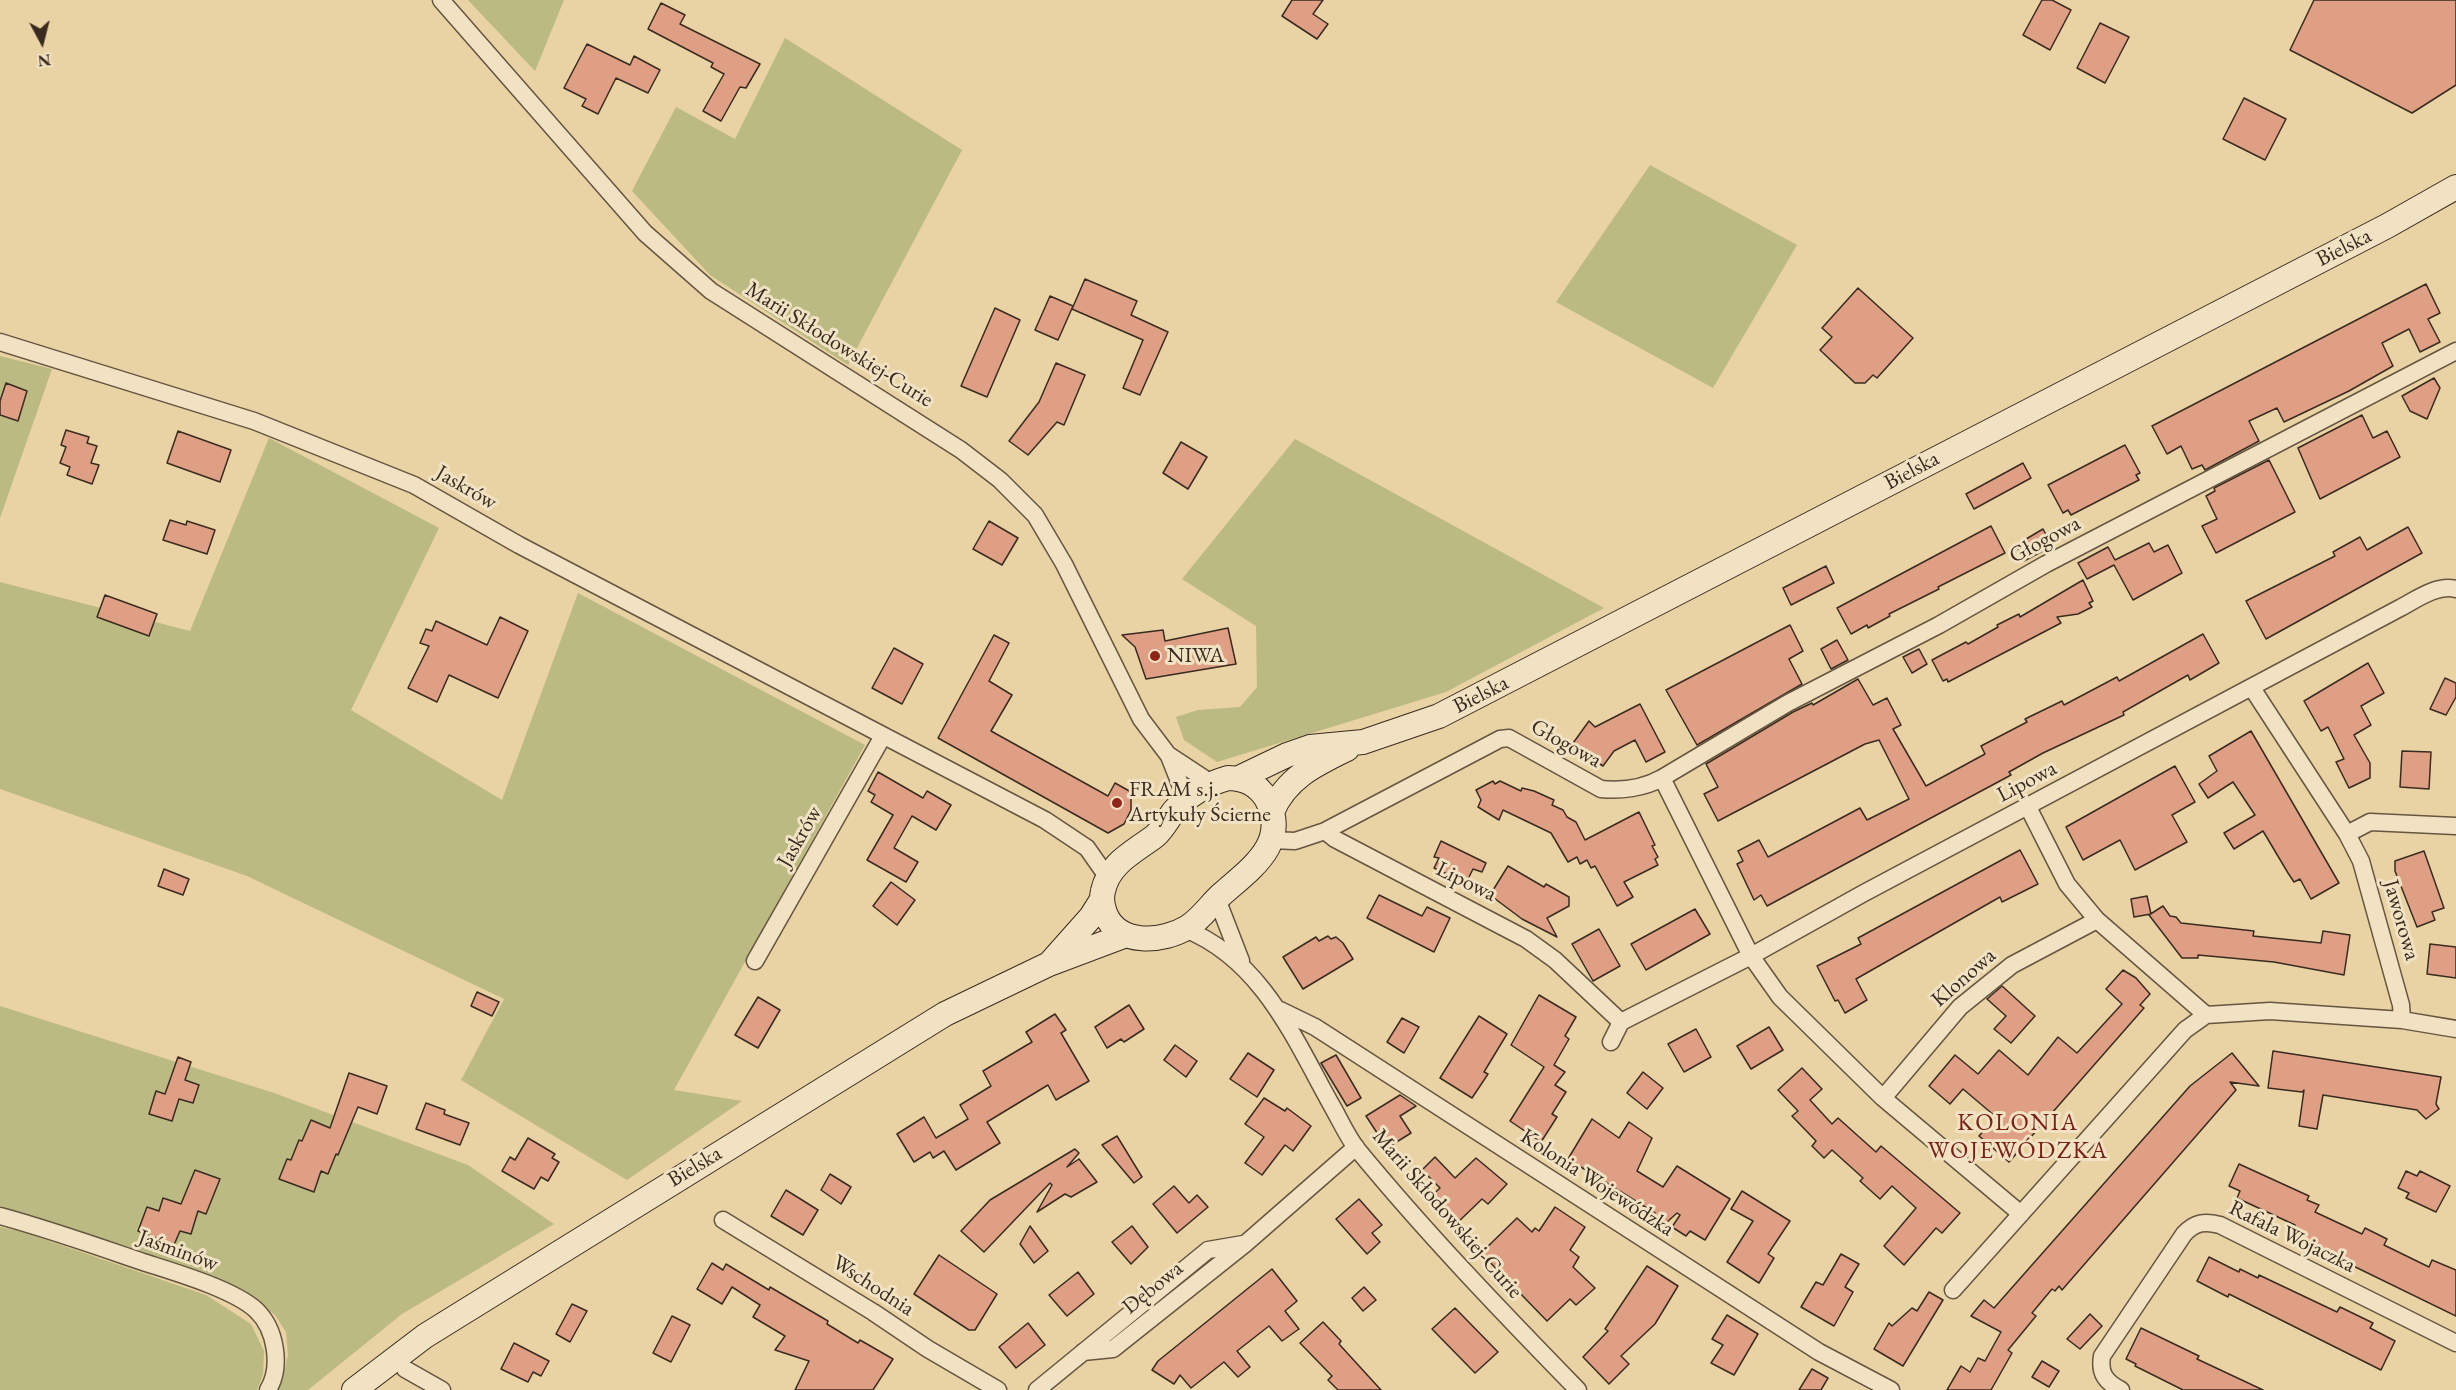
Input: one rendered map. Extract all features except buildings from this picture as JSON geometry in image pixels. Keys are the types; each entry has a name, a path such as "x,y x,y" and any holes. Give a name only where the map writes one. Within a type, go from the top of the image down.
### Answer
{"main road":[{"name":"Bielska","path":"1272,812 1287,786 1301,774 1363,742 1439,716 1606,632 2387,226 2456,187"},
{"name":"Bielska","path":"1211,783 1239,778 1287,755 1310,747 1363,742"},
{"path":"1101,901 1107,918 1126,935 1149,939 1166,937 1185,929 1259,862 1271,840 1272,812 1256,786 1239,778"},
{"path":"1108,878 1126,856 1157,834 1186,799 1211,783"},
{"name":"Bielska","path":"1049,964 1091,917 1101,901 1108,878"},
{"name":"Bielska","path":"354,1390 424,1336 666,1184 945,1014 1049,964 1126,935"}],"street":[{"name":"Marii Skłodowskiej-Curie","path":"441,0 645,232 679,265 711,291 961,450 1000,480 1035,515 1064,564 1141,718 1169,756 1186,799"},
{"name":"Jaskrów","path":"0,342 254,421 414,485 530,550 1045,820 1087,848 1108,878"},
{"name":"Głogowa","path":"1325,831 1500,739 1509,738 1601,789 1617,791 1653,783 1788,703 1939,625 2046,564 2456,351"},
{"name":"Lipowa","path":"1325,831 1335,839 1526,939 1555,960 1621,1022 1751,956 1864,893 2435,590 2447,587 2456,589"},
{"name":"Jaworowa","path":"2252,688 2347,834 2361,861 2401,1005 2402,1020"},
{"name":"Jaskrów","path":"755,961 883,736"},
{"name":"Marii Skłodowskiej-Curie","path":"1169,756 1211,783"},
{"path":"1662,778 1751,956 1780,997 1883,1098 2021,1214"},
{"path":"2028,807 2067,884 2097,920 2206,1015"},
{"path":"2347,834 2370,822 2456,826"},
{"path":"1271,840 1295,841 1325,831"},
{"name":"Jaskrów","path":"1087,848 1126,856"},
{"name":"Marii Skłodowskiej-Curie","path":"1217,899 1242,965"},
{"name":"Klonowa","path":"1883,1098 1960,1007 2012,965 2097,920"},
{"name":"Marii Skłodowskiej-Curie","path":"1185,929 1223,949 1242,965 1280,1010 1356,1147 1447,1252 1578,1390"},
{"name":"Kolonia Wojewódzka","path":"1280,1010 1315,1027 1819,1352 1891,1390"},
{"path":"1953,1290 2185,1030 2206,1015 2270,1011 2402,1020 2456,1029"},
{"path":"1611,1042 1621,1022"},
{"name":"Dębowa","path":"1037,1390 1083,1352 1113,1349 1245,1244 1356,1147"},
{"name":"Jaśminów","path":"0,1215 209,1284 256,1310 272,1331 275,1357 273,1382 268,1390"},
{"name":"Wschodnia","path":"723,1220 873,1312 928,1350 999,1390"},
{"name":"Rafała Wojaczka","path":"2121,1390 2106,1381 2102,1371 2102,1356 2184,1234 2191,1226 2199,1223 2209,1222 2220,1225 2456,1343"},
{"path":"405,1369 442,1390"}],"shaded area":[{"path":"468,0 564,0 535,71"},
{"path":"785,38 962,150 848,365 710,275 632,191 676,107 735,139"},
{"path":"1650,165 1797,245 1713,388 1556,302"},
{"path":"0,356 52,369 0,518"},
{"path":"269,438 439,528 351,710 502,800 578,593 865,745 674,1090 742,1101 627,1180 461,1080 504,999 247,876 0,789 0,582 190,631"},
{"path":"1295,439 1604,608 1446,692 1217,762 1184,740 1176,717 1198,710 1240,707 1257,687 1256,626 1182,579"},
{"path":"0,1006 274,1093 468,1165 554,1224 402,1314 308,1390 277,1390 282,1381 288,1355 286,1332 275,1315 235,1286 0,1206"},
{"path":"0,1227 23,1232 206,1295 251,1324 264,1351 263,1374 257,1390 0,1390"}],"place":[{"name":"NIWA","path":"1155,656"},
{"name":"FRAM s.j. Artykuły Ścierne","path":"1117,803"}],"district":[{"name":"KOLONIA WOJEWÓDZKA","path":"2018,1137"}]}
